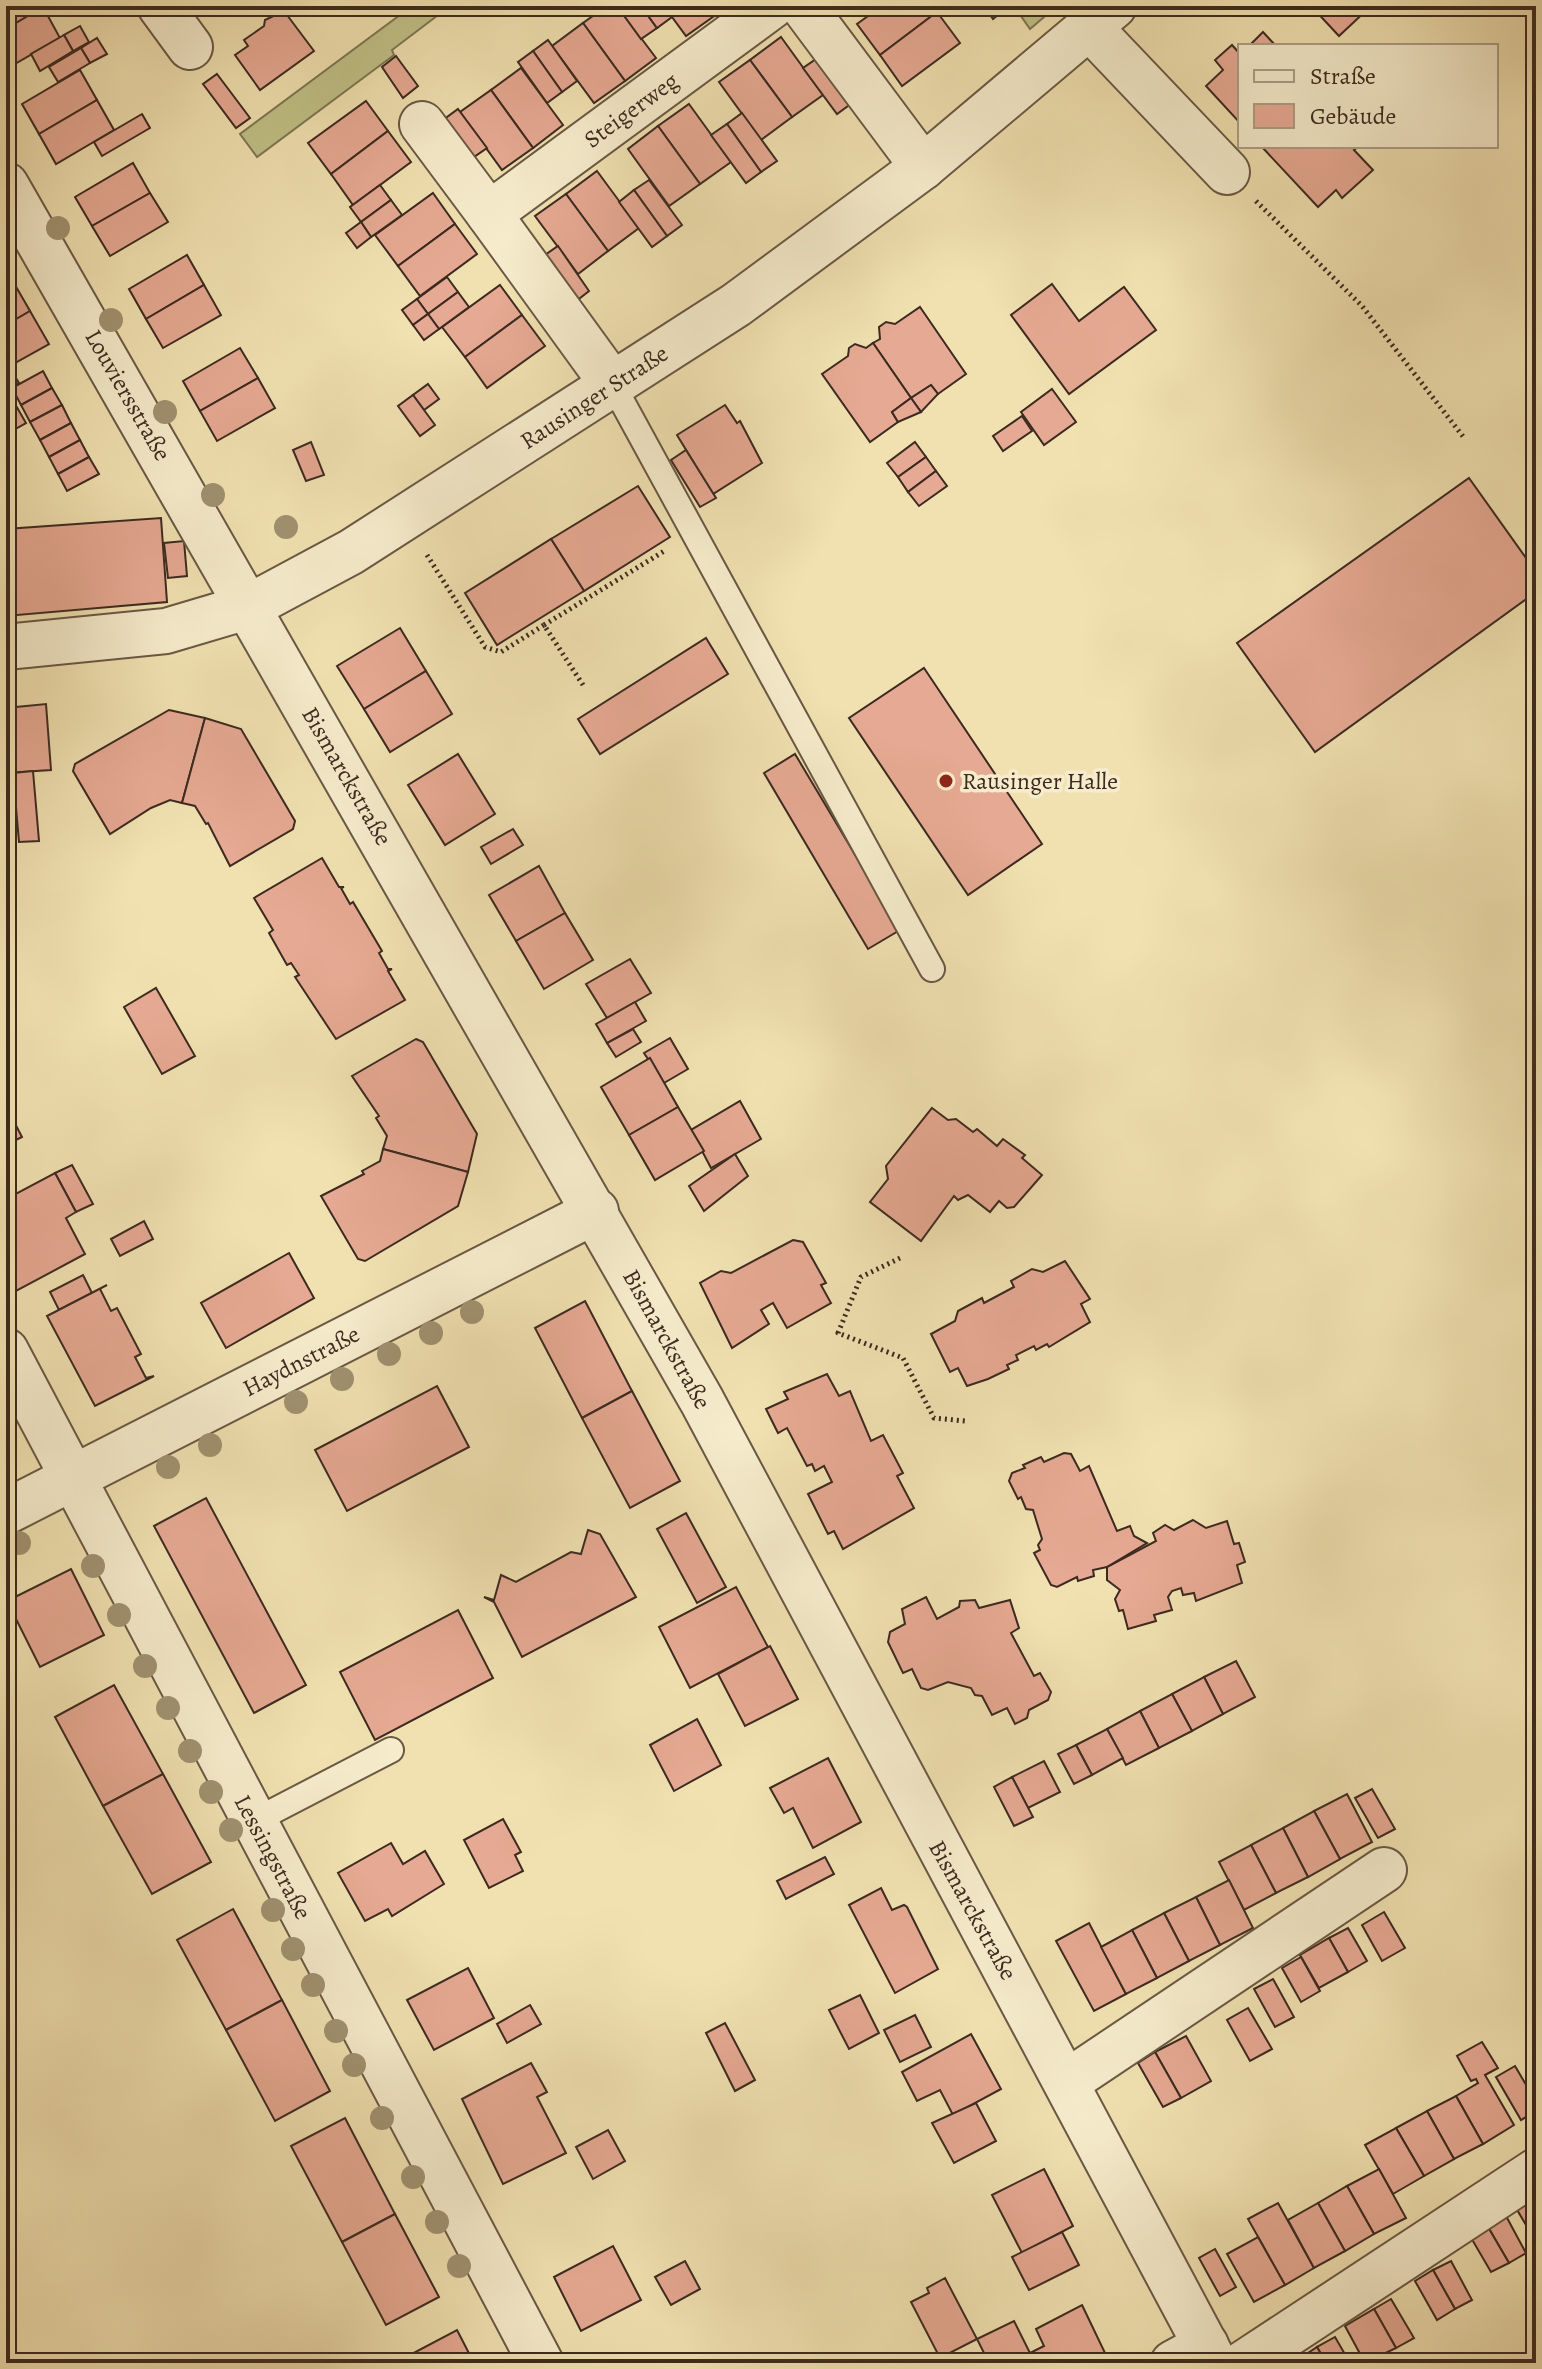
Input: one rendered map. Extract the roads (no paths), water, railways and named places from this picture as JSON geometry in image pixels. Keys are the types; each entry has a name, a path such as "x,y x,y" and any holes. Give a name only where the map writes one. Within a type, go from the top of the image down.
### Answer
{"street":[{"path":"160,6 190,47"},
{"name":"Steigerweg","path":"489,214 772,6"},
{"path":"803,6 923,167"},
{"path":"1101,17 1227,172"},
{"name":"Rausinger Straße","path":"6,647 166,631 250,606 351,552 736,305 923,167 1101,17"},
{"path":"422,124 613,385"},
{"name":"Louviersstraße","path":"6,185 250,606"},
{"name":"Bismarckstraße","path":"250,606 596,1211 1067,2082 1210,2359 1536,2171"},
{"name":"Haydnstraße","path":"6,1512 596,1211"},
{"name":"Lessingstraße","path":"6,1351 541,2363"},
{"path":"1067,2082 1384,1870"}],"lane":[{"path":"613,385 932,969"},
{"path":"254,1821 391,1750"}],"place":[{"name":"Rausinger Halle","path":"946,781"}]}
